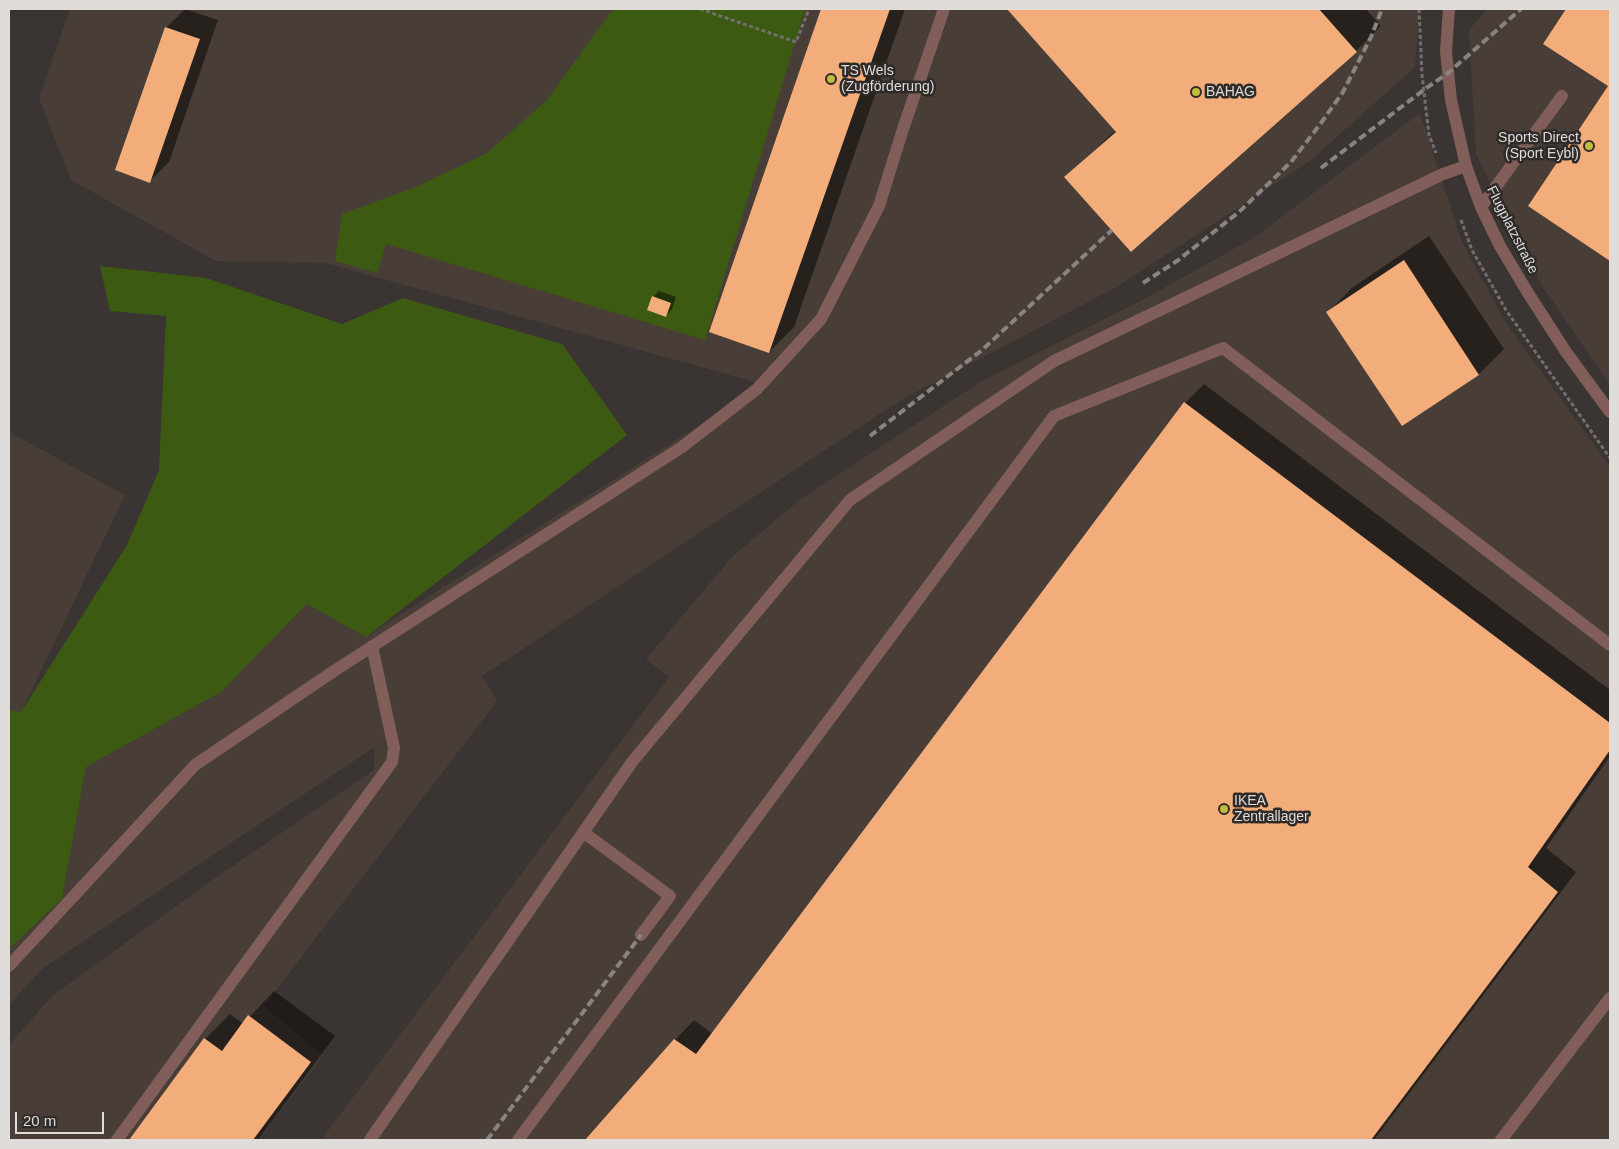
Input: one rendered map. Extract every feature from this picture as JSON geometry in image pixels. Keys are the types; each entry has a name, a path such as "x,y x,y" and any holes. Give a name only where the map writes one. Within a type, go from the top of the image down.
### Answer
{"street":[{"path":"9,966 195,765 372,646 682,447 757,389 821,319 879,206 944,9"},
{"name":"Flugplatzstraße","path":"1449,9 1446,51 1451,100 1466,166 1481,207 1500,246 1528,293 1566,352 1610,412"},
{"path":"1481,207 1562,96"},
{"path":"370,1140 632,762 850,500 1054,361 1443,174 1466,166"},
{"path":"518,1140 1054,416 1223,348 1610,644"},
{"path":"117,1140 392,762 394,748 372,646"},
{"path":"583,832 670,896 641,935"},
{"path":"1501,1140 1610,998"}],"path":[{"path":"700,9 796,42 809,9"}],"shaded area":[{"path":"70,9 1419,9 1415,67 1310,161 1115,288 901,400 482,676 497,701 264,1006 323,1055 259,1140 9,1140 9,1045 52,996 218,876 374,770 375,747 42,969 9,1005 9,949 62,899 86,767 221,692 307,604 366,636 757,389 768,397 759,383 325,263 216,261 71,180 39,98"},
{"path":"1487,9 1610,9 1610,385 1544,289 1476,154 1469,30"},
{"path":"1420,113 1462,242 1504,320 1610,467 1610,1140 321,1140 669,677 646,659 733,556 802,498 982,381 1146,298 1255,237"},
{"path":"9,432 125,495 21,712 9,710"}],"green space":[{"path":"613,9 805,9 705,340 386,244 377,273 335,261 342,214 416,187 487,153 547,100"},
{"path":"100,266 206,278 342,324 403,298 562,344 627,435 366,637 307,604 221,692 86,767 62,899 9,949 9,710 21,712 127,545 159,470 166,316 110,311"}],"building":[{"path":"821,9 890,9 769,353 709,332"},
{"name":"BAHAG","path":"1007,9 1319,9 1357,52 1131,252 1064,177 1116,132"},
{"name":"Sports Direct (Sport Eybl)","path":"1566,9 1610,9 1610,261 1528,206 1608,86 1543,44"},
{"path":"165,27 200,39 150,183 115,170"},
{"path":"1404,260 1479,375 1402,426 1326,312"},
{"path":"652,296 671,303 666,317 647,310"},
{"name":"IKEA Zentrallager","path":"1184,402 1610,723 1610,750 1528,867 1558,892 1371,1140 585,1140 674,1039 696,1054"},
{"path":"248,1015 311,1062 253,1140 129,1140 204,1038 222,1051"}],"railway":[{"path":"1143,283 1177,261 1239,212 1291,162 1343,92 1371,37 1382,9"},
{"path":"1321,168 1448,73 1521,9"},
{"path":"870,436 982,350 1112,230"},
{"path":"487,1140 641,935"}],"place":[{"name":"TS Wels (Zugförderung)","path":"831,79"},
{"name":"BAHAG","path":"1196,92"},
{"name":"Sports Direct (Sport Eybl)","path":"1589,146"},
{"name":"IKEA Zentrallager","path":"1224,809"}]}
